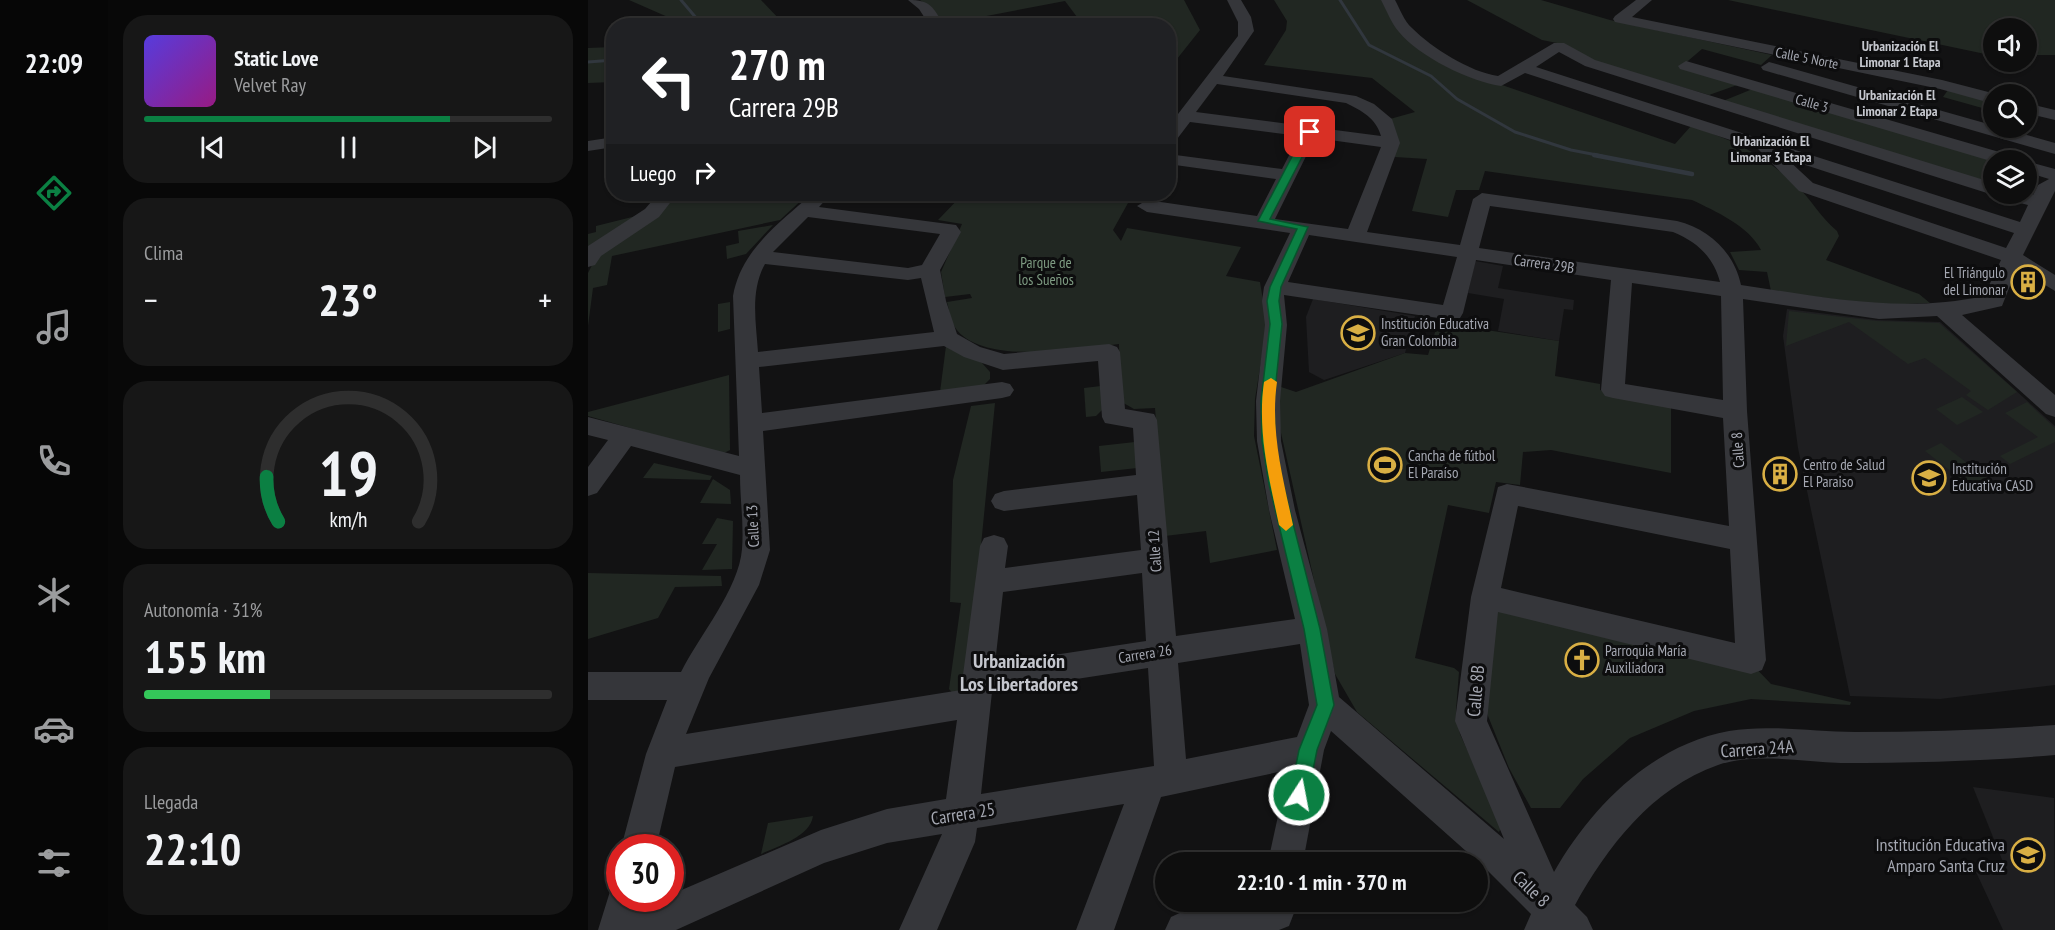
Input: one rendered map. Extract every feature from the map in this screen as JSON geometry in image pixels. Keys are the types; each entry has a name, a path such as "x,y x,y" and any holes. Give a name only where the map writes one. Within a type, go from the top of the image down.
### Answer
{"street":[{"path":"915,0 924,6 932,18"},
{"path":"1176,128 1247,28 1234,0"},
{"path":"1388,0 1407,31 1461,66 1495,82 1501,81 1559,46 1590,63 1983,186"},
{"name":"Calle 5 Norte","path":"1645,0 1620,19 1942,85 1983,96"},
{"path":"1691,123 1719,94 1747,84 1782,53"},
{"name":"Calle 3","path":"1686,66 1983,153"},
{"path":"1768,67 2055,149"},
{"path":"1521,68 2026,230"},
{"path":"1213,79 1350,99 1379,115 1390,138 1356,235"},
{"path":"1925,111 1942,85"},
{"path":"2037,111 2055,115"},
{"path":"1185,116 1310,132 1390,138"},
{"path":"1763,145 1782,123"},
{"path":"1263,221 1310,132"},
{"path":"588,146 606,143"},
{"path":"1763,145 1806,187 2013,257 2055,284"},
{"path":"1176,160 1287,175"},
{"path":"2037,169 2055,175"},
{"path":"1942,309 1994,301 2046,189 2055,183"},
{"name":"Calle 8","path":"1468,253 1482,199 1661,223 1692,232 1713,246 1725,263 1732,292 1735,411 1750,660 1485,597"},
{"path":"588,261 593,252 652,213 662,201"},
{"name":"Calle 13","path":"642,834 662,754 689,686 751,574 756,550 744,290 747,276 760,257 815,201"},
{"name":"Carrera 29B","path":"1147,206 1880,312 1942,309"},
{"path":"747,361 947,338 935,301 930,270 951,231 949,229 805,211"},
{"path":"1288,852 1308,750 1325,705 1312,629 1282,510 1269,441 1268,401 1276,324 1273,301 1275,287 1303,227"},
{"path":"1275,287 1452,313 1468,253"},
{"path":"760,257 909,274 930,270"},
{"path":"1622,275 1613,390 1735,411"},
{"path":"1942,309 2055,408"},
{"name":"Calle 12","path":"947,338 972,352 1003,362 1109,352 1114,417 1145,420 1162,651 1160,780 1095,930"},
{"path":"749,424 1002,390"},
{"path":"588,426 752,469"},
{"path":"588,486 625,436"},
{"path":"1004,501 1150,483"},
{"name":"Calle 8B","path":"1556,923 1471,721 1485,597 1507,494 1743,540"},
{"path":"918,930 958,842 994,546"},
{"path":"991,582 1155,560"},
{"name":"Carrera 26","path":"662,754 844,722 1162,651 1312,629"},
{"path":"588,686 689,686"},
{"name":"Calle 8","path":"1325,705 1497,856 1556,923"},
{"name":"Carrera 24A","path":"1556,923 1594,840 1620,808 1663,775 1720,749 1772,746 1949,747 2055,740"},
{"name":"Carrera 25","path":"634,930 821,848 887,826 1160,780 1308,750"},
{"path":"617,930 622,912"},
{"path":"1184,930 1276,915"}],"shaded area":[{"name":"Institución Educativa Gran Colombia","path":"1475,261 1503,266 1498,288 1574,300 1573,310 1564,309 1559,341 1498,331 1504,299 1468,293"},
{"name":"Institución Educativa Gran Colombia","path":"1313,299 1415,316 1405,353 1324,380 1309,372 1306,317"},
{"name":"Institución Educativa CASD","path":"1787,309 1877,320 1940,322 2055,426 2055,685 1940,699 1850,696 1798,448 1783,336"},
{"name":"Institución Educativa Amparo Santa Cruz","path":"1973,787 2054,798 2055,930 2003,930 1976,872 2007,872"}],"green space":[{"path":"629,0 761,0 778,18 670,18"},
{"path":"920,0 1184,0 1200,30 1176,60 1176,18 1078,18 1065,1 976,18 938,16"},
{"path":"1274,0 1382,0 1401,33 1420,47 1480,78 1675,144 1691,126 1735,143 1759,156 1796,185 1837,231 1839,236 1826,260 1919,294 1930,303 1881,305 1771,291 1767,272 1739,270 1730,252 1761,250 1756,241 1731,220 1692,200 1485,171 1479,190 1456,190 1448,217 1412,211 1427,159 1395,157 1390,119 1415,112 1372,78 1264,65 1286,30 1287,21"},
{"path":"1467,0 1541,0 1610,20 1772,55 1761,65 1702,49 1682,66 1740,84 1709,95 1593,61 1557,43 1542,40"},
{"path":"1728,0 2055,0 2055,55 2037,55 2037,18 1983,18 1983,54"},
{"path":"606,47 606,82 588,83 588,48"},
{"path":"1755,88 1983,157 1983,181 1723,101"},
{"path":"1948,90 1983,99 1983,108 1943,97"},
{"path":"669,201 801,201 780,220 612,256 607,285 593,288 588,326 588,273 596,257 653,217"},
{"name":"Parque de los Sueños","path":"956,201 1129,201 1113,230 1121,241 1127,228 1241,247 1226,276 1260,282 1267,325 1255,399 1254,436 1277,550 1210,563 1206,531 1165,536 1155,408 1134,409 1120,401 1119,344 1030,352 1005,351 983,346 965,338 953,324 947,302 972,298 970,294 945,297 941,272 962,224 938,220"},
{"path":"636,216 588,249 588,234 596,232 596,226"},
{"path":"773,225 746,254 727,259 726,246 739,243 738,231"},
{"path":"730,302 730,329 718,332 718,304"},
{"path":"1789,311 1877,321 1939,323 2017,392 1988,410 1966,395 1971,391 1925,358 1908,364 1849,322 1786,346"},
{"path":"1453,325 1559,341 1555,376 1600,384 1600,390 1671,405 1671,473 1551,450 1523,452 1520,485 1496,482 1489,513 1448,505 1415,658 1454,668 1459,672 1456,710 1460,734 1502,826 1499,832 1357,712 1335,674 1277,415 1281,387 1296,392 1405,353 1428,355 1437,326"},
{"path":"946,346 982,363 990,372 990,379 984,385 940,392"},
{"path":"729,375 730,450 722,454 588,416 588,412"},
{"path":"1101,386 1103,409 1096,416 1086,417 1084,388"},
{"path":"1962,397 1983,412 1957,425 1936,409"},
{"path":"2027,402 2055,428 2055,442 2010,464 2000,456 2038,437 2005,413"},
{"path":"995,403 967,688 957,698 949,689 961,603 950,602 953,480 971,406"},
{"path":"1135,442 1137,468 1101,472 1099,446"},
{"path":"1941,443 1993,483 1976,491 1925,451"},
{"path":"654,463 712,476 710,480 643,478"},
{"path":"713,479 730,490 731,504 700,503"},
{"path":"717,518 733,521 732,569 702,570 717,544 702,544"},
{"path":"588,573 721,576 722,586 675,587 658,618 588,639"},
{"path":"1495,607 1750,662 1771,684 1851,702 1850,705 1751,699 1694,711 1630,738 1583,779 1560,808 1531,808 1509,768 1484,706"},
{"path":"813,816 811,823 800,835 761,854 768,823"}],"waterway":[{"path":"681,0 696,18"},
{"path":"1340,0 1369,45 1431,76 1457,99 1515,132 1571,150 1602,156"},
{"path":"588,62 606,61"},
{"path":"1594,155 1692,174"}],"slow traffic":[{"path":"1271,382 1268,401 1269,441 1286,525"}],"place":[{"name":"El Triángulo del Limonar","path":"2028,282"},
{"name":"Institución Educativa Gran Colombia","path":"1358,333"},
{"name":"Cancha de fútbol El Paraíso","path":"1385,465"},
{"name":"Centro de Salud El Paraiso","path":"1780,474"},
{"name":"Institución Educativa CASD","path":"1929,478"},
{"name":"Parroquia María Auxiliadora","path":"1582,660"},
{"name":"Institución Educativa Amparo Santa Cruz","path":"2028,855"}],"district":[{"name":"Urbanización El Limonar 1 Etapa","path":"1900,54"},
{"name":"Urbanización El Limonar 2 Etapa","path":"1897,104"},
{"name":"Urbanización El Limonar 3 Etapa","path":"1771,150"},
{"name":"Urbanización Los Libertadores","path":"1019,672"}],"route":[{"path":"1299,795 1308,750 1325,705 1312,629 1276,484 1269,441 1268,401 1276,324 1273,301 1275,287 1303,227 1263,221 1310,132"}]}
